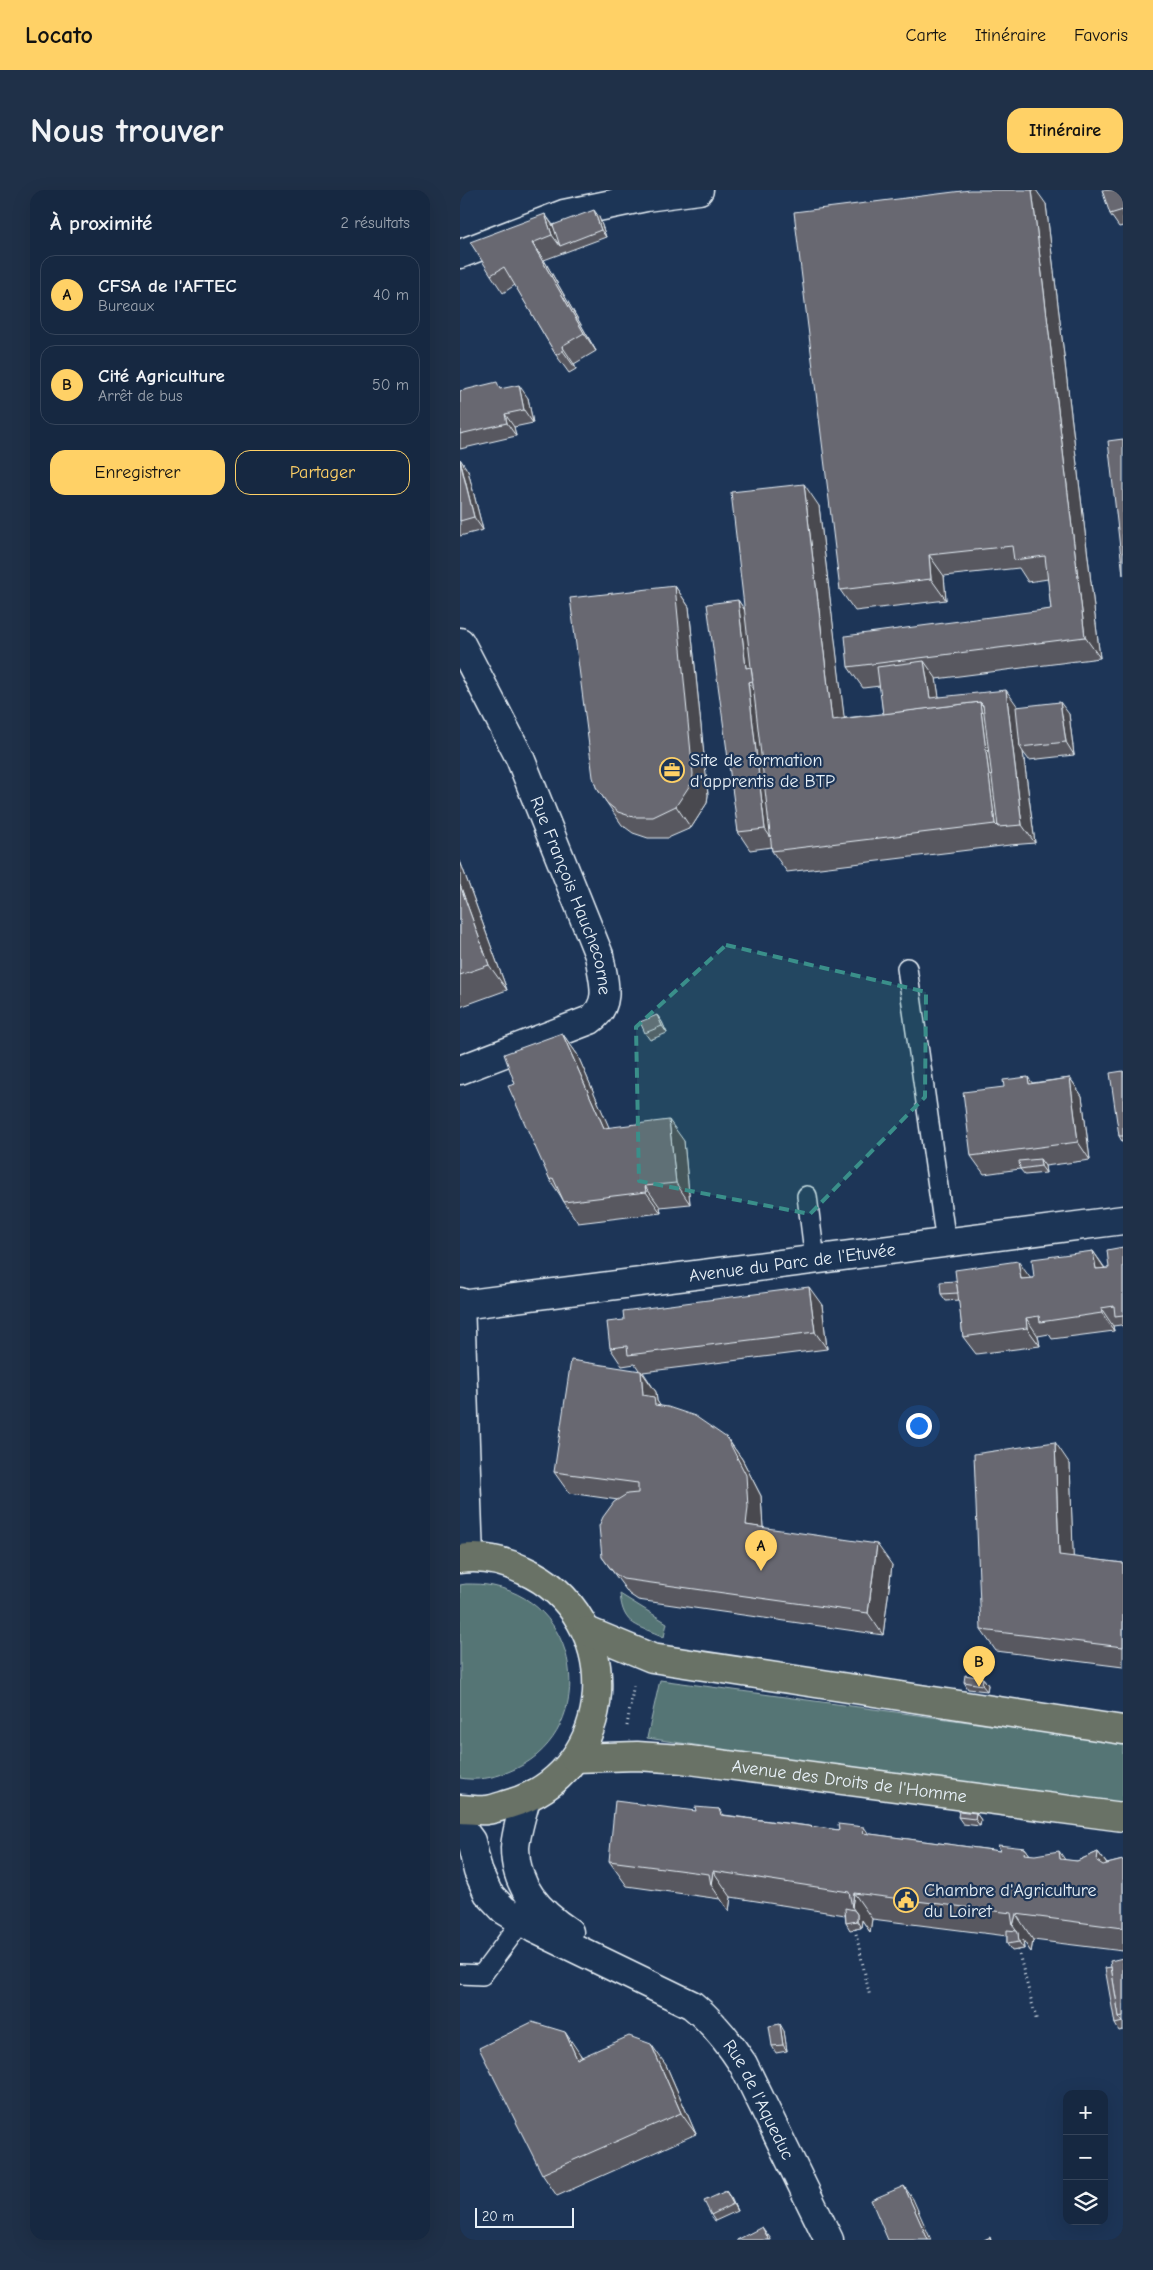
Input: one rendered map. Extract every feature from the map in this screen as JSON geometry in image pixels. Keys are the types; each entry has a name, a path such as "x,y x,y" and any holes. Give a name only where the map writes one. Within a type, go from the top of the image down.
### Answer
{"main road":[{"path":"460,1808 487,1810 526,1799 553,1781 575,1758 590,1728 598,1696 596,1663 587,1631 566,1600 538,1577 505,1562 464,1559"},
{"path":"587,1631 652,1658 1123,1730"},
{"name":"Avenue des Droits de l'Homme","path":"575,1758 682,1759 1123,1817"}],"street":[{"path":"460,254 564,214 699,190"},
{"name":"Rue François Hauchecorne","path":"460,642 520,758 599,955 605,988 604,1004 599,1014 590,1020 460,1070"},
{"name":"Avenue du Parc de l'Etuvée","path":"460,1304 1123,1220"},
{"path":"460,1304 464,1559"},
{"name":"Rue de l'Aqueduc","path":"526,1799 516,1848 519,1872 527,1895 548,1918 657,1988"},
{"name":"Rue de l'Aqueduc","path":"460,1826 471,1841 478,1871 488,1894 504,1910 522,1921 692,2005 708,2018 743,2064 830,2240"}],"lane":[{"path":"907,968 946,1243"},
{"path":"807,1196 816,1260"},
{"path":"460,1974 482,1975 522,1921"}],"path":[{"path":"622,1757 639,1653"},
{"path":"855,1929 870,1997"},
{"path":"1018,1950 1037,2022"}],"highlighted area":[{"path":"726,945 926,992 925,1097 810,1214 639,1181 636,1027"}],"green space":[{"path":"460,1585 493,1586 524,1598 548,1618 563,1644 570,1673 568,1703 557,1731 537,1755 508,1772 478,1779 460,1778"},
{"path":"620,1594 667,1623 664,1637 639,1627 628,1619 624,1613"},
{"path":"660,1680 1123,1743 1123,1808 647,1738"}],"building":[{"path":"970,190 1032,190 1085,637 848,667 845,636 1051,609 1045,556 1014,560 1012,546 929,555 931,579 840,590 794,212"},
{"path":"1102,190 1123,190 1123,210 1110,214"},
{"path":"594,210 601,230 560,246 553,225"},
{"path":"545,214 552,235 532,243 584,333 562,346 563,351 556,355 504,267 491,275 470,242"},
{"path":"497,382 500,389 519,385 524,410 505,414 507,423 460,434 460,391"},
{"path":"1123,439 1123,575 1108,441"},
{"path":"460,461 474,517 460,521"},
{"path":"804,484 832,720 980,702 995,824 772,851 731,492"},
{"path":"675,586 693,774 692,782 676,806 653,817 633,817 618,812 607,803 596,787 593,777 570,598"},
{"path":"738,600 746,668 751,667 753,681 748,682 765,829 738,832 707,604"},
{"path":"924,661 930,698 1006,690 1022,825 998,827 983,705 980,702 883,714 877,667"},
{"path":"1060,702 1066,742 1020,747 1016,707"},
{"path":"460,885 489,965 460,975"},
{"path":"657,1015 662,1026 645,1033 640,1022"},
{"path":"562,1033 604,1128 669,1120 676,1183 645,1186 646,1192 564,1202 553,1178 550,1180 508,1086 515,1084 504,1054"},
{"path":"1123,1071 1123,1136 1119,1136 1110,1073"},
{"path":"1028,1077 1029,1084 1070,1078 1078,1142 971,1156 963,1092 1004,1087 1003,1080"},
{"path":"1040,1159 1041,1166 1020,1169 1019,1161"},
{"path":"1123,1247 1123,1315 1115,1316 1114,1306 1101,1308 1102,1313 1040,1322 1039,1316 1026,1318 1027,1328 963,1337 955,1270 1018,1261 1021,1279 1034,1278 1032,1259 1093,1251 1096,1269 1109,1268 1107,1250"},
{"path":"956,1281 958,1293 941,1294 940,1282"},
{"path":"809,1287 815,1332 628,1355 627,1346 610,1348 607,1322 624,1320 623,1311"},
{"path":"571,1360 641,1371 643,1395 654,1397 655,1405 668,1407 695,1416 727,1438 746,1475 748,1507 746,1525 877,1544 868,1613 623,1579 614,1573 602,1557 599,1526 614,1502 627,1494 638,1493 638,1483 554,1472"},
{"path":"1055,1442 1059,1555 1123,1563 1123,1647 981,1630 974,1454"},
{"path":"965,1675 983,1678 982,1685 964,1682"},
{"path":"615,1801 696,1811 695,1807 719,1809 721,1815 839,1830 838,1824 864,1827 863,1833 1000,1851 998,1845 1025,1848 1024,1854 1035,1855 1059,1851 1060,1859 1077,1861 1098,1852 1097,1861 1103,1865 1123,1860 1123,1928 1016,1914 1013,1926 1011,1913 854,1893 852,1907 849,1892 713,1871 711,1885 709,1874 609,1861"},
{"path":"959,1811 976,1813 975,1819 958,1817"},
{"path":"845,1908 854,1910 857,1914 857,1921 846,1923"},
{"path":"1007,1930 1017,1931 1019,1942 1007,1944"},
{"path":"1123,1958 1123,2016 1119,2017 1110,1961"},
{"path":"1111,1967 1119,2017 1123,2022 1115,2024 1105,1968"},
{"path":"532,2022 565,2032 577,2059 629,2036 651,2044 681,2113 542,2174 479,2048"},
{"path":"780,2024 783,2045 772,2046 769,2026"},
{"path":"904,2186 928,2240 888,2240 871,2200"},
{"path":"726,2191 733,2204 711,2215 704,2201"},
{"path":"762,2227 769,2240 737,2240"}],"place":[{"name":"Site de formation d'apprentis de BTP","path":"672,770"},
{"name":"CFSA de l'AFTEC","path":"761,1571"},
{"name":"Cité Agriculture","path":"979,1687"},
{"name":"Chambre d'Agriculture du Loiret","path":"906,1900"}]}
